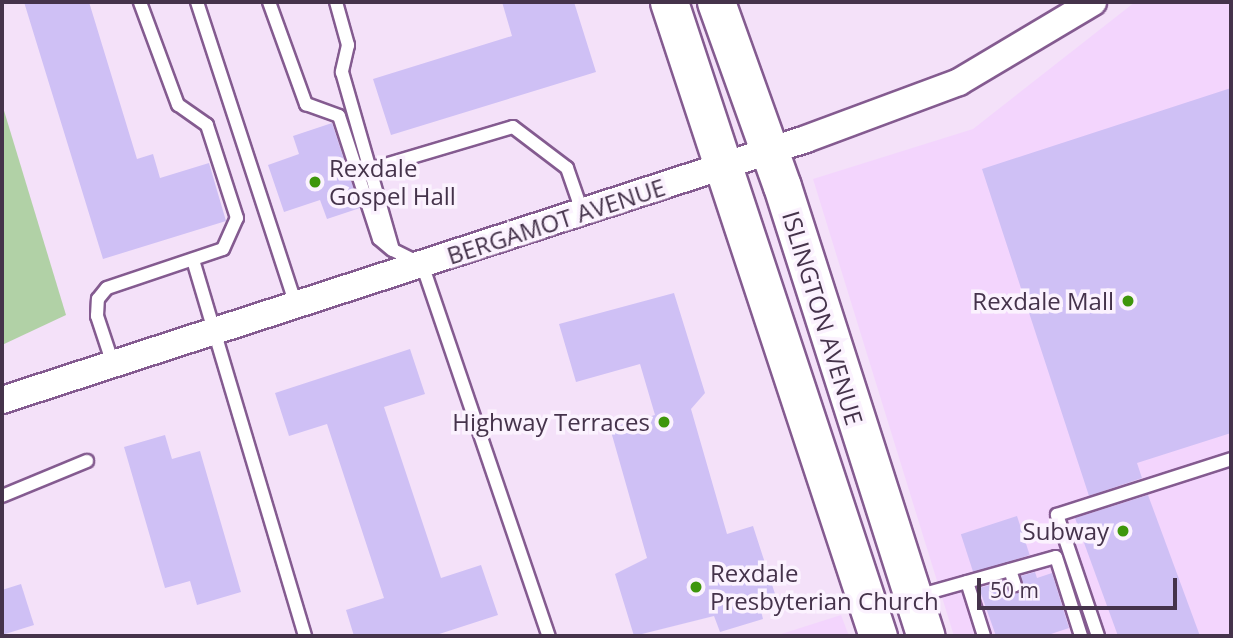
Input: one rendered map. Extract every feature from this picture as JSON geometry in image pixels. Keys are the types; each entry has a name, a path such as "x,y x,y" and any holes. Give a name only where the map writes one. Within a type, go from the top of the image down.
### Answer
{"main road":[{"name":"ISLINGTON AVENUE","path":"669,2 878,636"},
{"name":"ISLINGTON AVENUE","path":"716,2 770,150 926,636"}],"street":[{"name":"BERGAMOT AVENUE","path":"2,400 724,166 959,82 1093,2"}],"lane":[{"path":"113,364 98,299 107,288 223,249 237,218 207,125 178,105 140,2"},
{"path":"197,2 296,304"},
{"path":"269,2 306,104 339,116 379,239 393,250 422,264 549,636"},
{"path":"335,2 348,45 342,72 393,250"},
{"path":"368,170 513,127 567,168 582,211"},
{"path":"193,260 305,636"},
{"path":"1098,636 1057,515 1231,459"},
{"path":"2,496 87,461"},
{"path":"913,597 1056,557 1080,636"},
{"path":"1010,570 1015,585"},
{"path":"967,582 984,636"}],"shaded area":[{"path":"1135,2 1231,2 1231,636 954,636 813,179 973,129"},
{"path":"841,615 849,636 775,636"}],"green space":[{"path":"2,104 66,315 2,345"}],"building":[{"path":"24,2 89,2 137,159 153,154 160,178 209,163 226,221 103,259"},
{"path":"502,2 574,2 596,72 391,135 373,79 512,36"},
{"name":"Rexdale Mall","path":"1231,88 1231,433 1137,463 1142,478 1089,496 982,169"},
{"name":"Rexdale Gospel Hall","path":"332,123 360,208 327,219 320,200 284,212 268,165 299,154 293,136"},
{"name":"Highway Terraces","path":"674,293 705,393 691,409 727,534 753,526 777,600 761,611 763,619 720,632 714,616 634,636 615,574 647,558 610,428 655,415 640,364 576,382 559,324"},
{"path":"410,349 425,394 384,407 441,578 481,565 498,615 433,636 354,636 346,610 384,598 327,424 289,436 275,393"},
{"path":"165,435 172,459 200,451 241,592 197,605 190,581 165,588 124,447"},
{"path":"1148,495 1200,636 1118,636 1075,518"},
{"path":"1017,516 1030,555 974,573 961,534"},
{"path":"1035,572 1037,578 1052,573 1069,628 1045,636 996,636 979,588 1004,581 1017,593 1021,576"},
{"path":"21,584 34,625 2,635 2,590"}],"place":[{"name":"Rexdale Gospel Hall","path":"315,182"},
{"name":"Rexdale Mall","path":"1128,301"},
{"name":"Highway Terraces","path":"664,422"},
{"name":"Subway","path":"1123,531"},
{"name":"Rexdale Presbyterian Church","path":"696,587"}]}
